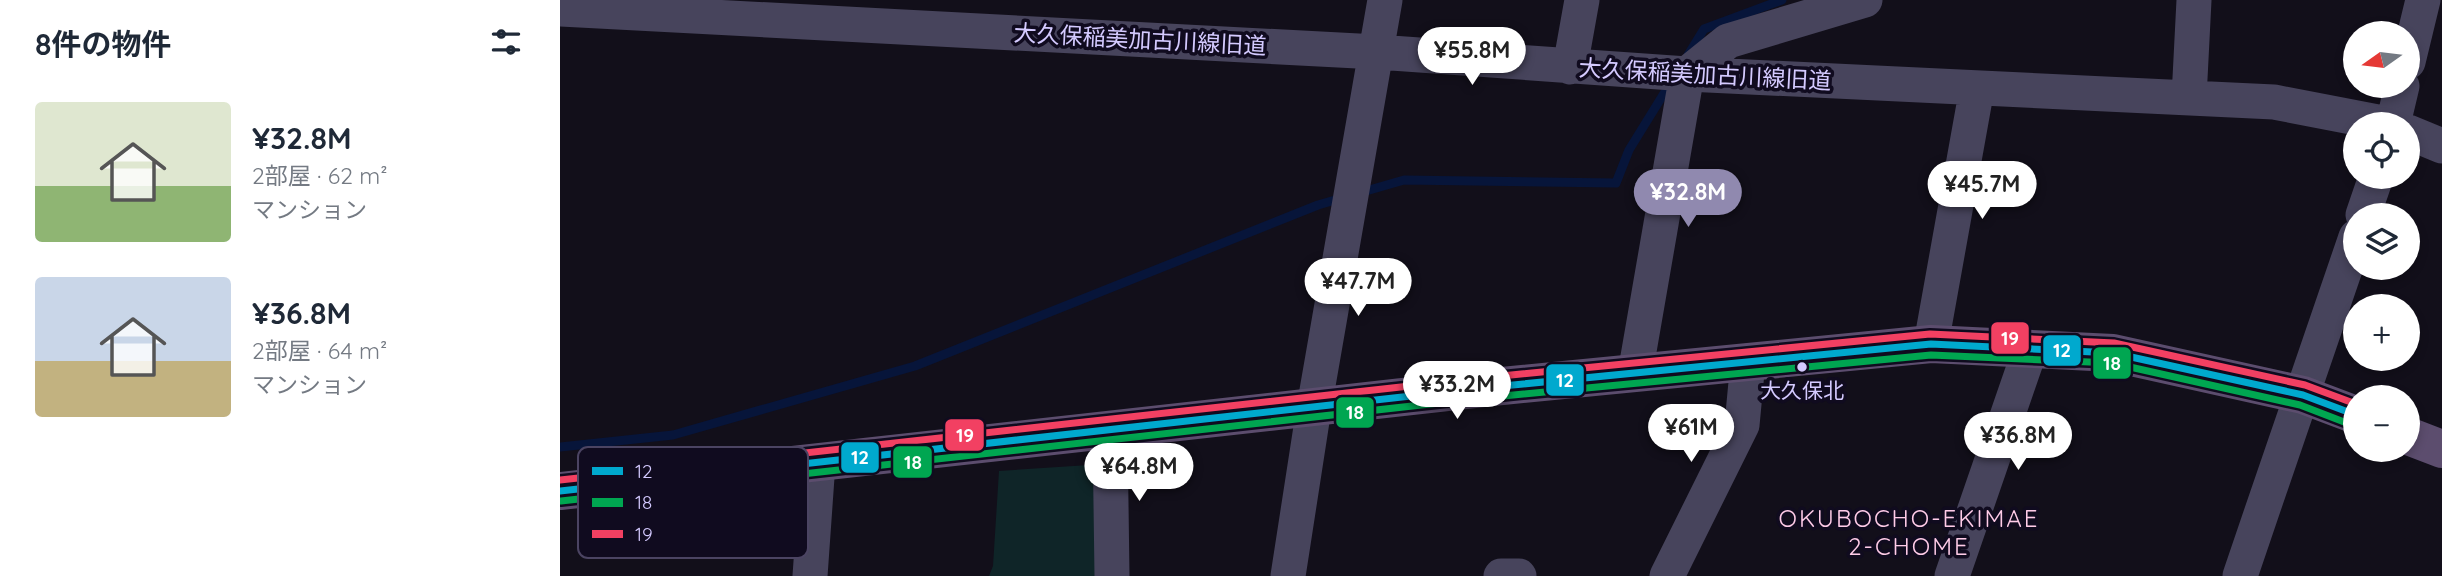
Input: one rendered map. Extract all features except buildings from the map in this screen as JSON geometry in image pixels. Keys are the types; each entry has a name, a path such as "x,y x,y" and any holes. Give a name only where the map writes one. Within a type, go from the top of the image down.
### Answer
{"main road":[{"path":"808,464 1492,387 1931,344 2113,353 2304,395 2343,410"},
{"path":"2420,441 2442,449"},
{"path":"560,491 578,489"}],"street":[{"path":"1288,576 1314,408 1385,0"},
{"path":"1570,66 1582,0"},
{"path":"1635,374 1687,74 1728,41 1865,0"},
{"path":"2189,99 2194,0"},
{"path":"2418,21 2423,0"},
{"name":"大久保稲美加古川線旧道","path":"560,9 662,7 1687,74 2274,102 2343,115"},
{"path":"1931,344 1977,88"},
{"path":"2420,137 2442,146"},
{"path":"2240,576 2343,276"},
{"path":"1952,576 2030,350"},
{"path":"1667,576 1742,425 1748,361"},
{"path":"1110,431 1112,576"},
{"path":"810,576 818,463"},
{"path":"1502,576 1519,576"}],"green space":[{"path":"1089,465 1099,478 1099,576 989,576 993,566 999,471"}],"waterway":[{"path":"1688,55 1704,29 1782,0"},
{"path":"1359,193 1404,180 1616,183 1629,150 1671,82"},
{"path":"560,447 673,435 915,366 1318,205 1342,198"}],"transit line":[{"name":"19","path":"808,453 1491,377 1930,334 2114,343 2305,385 2343,399"},
{"name":"12","path":"808,463 1492,387 1931,344 2113,353 2303,395 2343,410"},
{"name":"18","path":"808,473 1493,397 1931,355 2112,363 2300,405 2343,422"},
{"name":"19","path":"560,480 578,478"},
{"name":"12","path":"560,491 578,489"},
{"name":"18","path":"561,501 578,499"}],"place":[{"name":"大久保北","path":"1802,367"}],"district":[{"name":"OKUBOCHO-EKIMAE 2-CHOME","path":"1909,532"}]}
